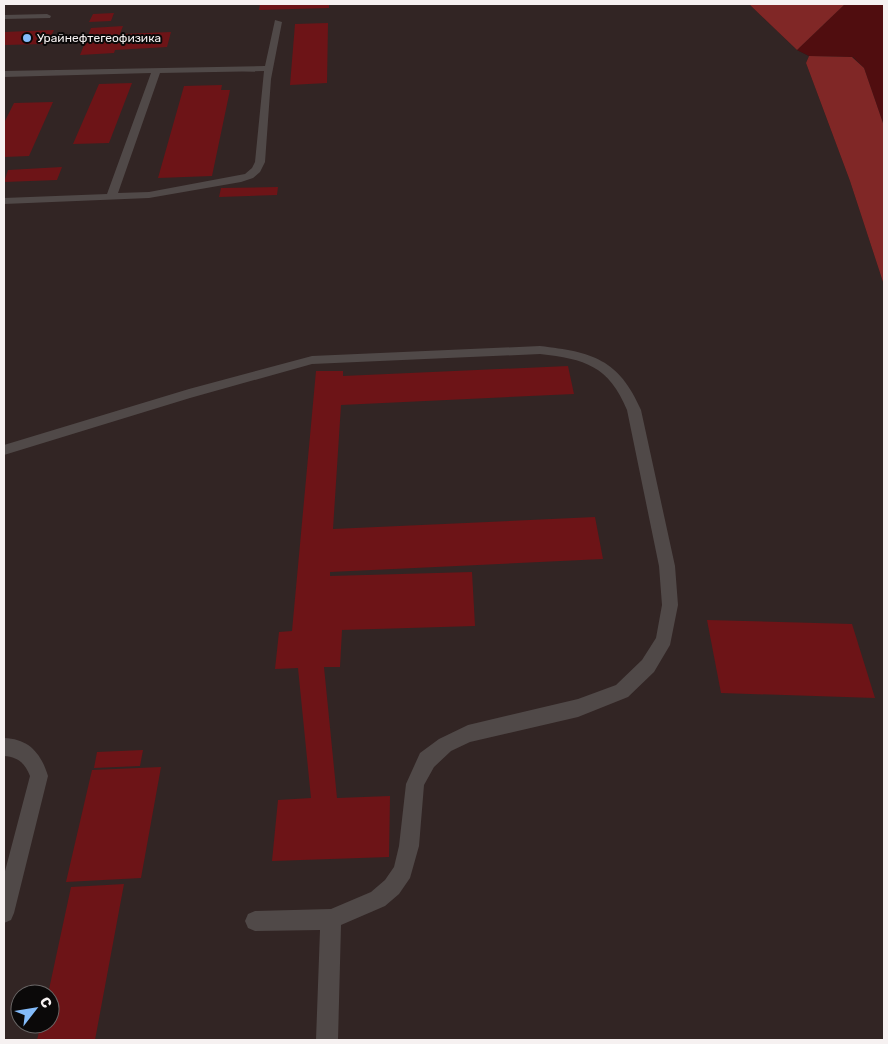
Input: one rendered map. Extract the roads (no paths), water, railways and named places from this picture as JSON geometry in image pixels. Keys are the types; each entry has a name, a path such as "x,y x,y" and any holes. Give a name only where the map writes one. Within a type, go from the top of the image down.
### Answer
{"lane":[{"path":"4,17 46,16"},
{"path":"4,201 149,195 224,183 249,176 256,170 260,162 269,68 278,22"},
{"path":"4,74 269,68"},
{"path":"111,198 156,71"},
{"path":"4,450 189,394 312,360 540,350 567,353 589,360 610,372 624,388 634,410 667,566 670,605 664,640 648,666 622,691 578,708 468,734 445,745 427,760 415,784 409,846 403,871 392,887 378,898 331,919 255,921"},
{"path":"4,747 9,746 25,752 35,761 39,776 4,913"},
{"path":"327,1040 331,919"}],"place":[{"name":"Урайнефтегеофизика","path":"27,38"}]}
